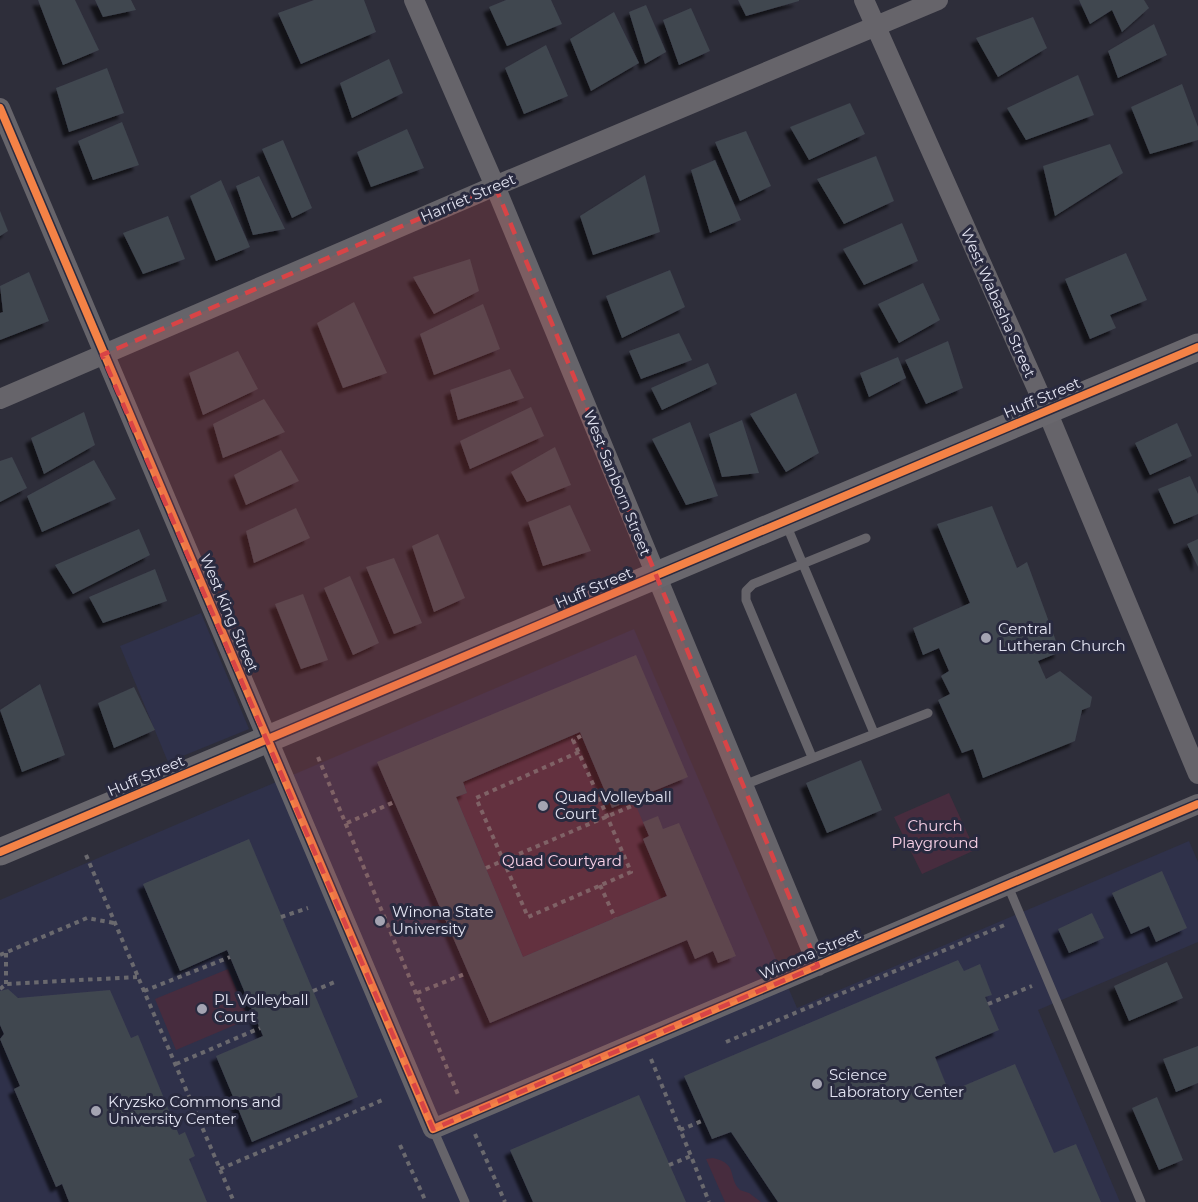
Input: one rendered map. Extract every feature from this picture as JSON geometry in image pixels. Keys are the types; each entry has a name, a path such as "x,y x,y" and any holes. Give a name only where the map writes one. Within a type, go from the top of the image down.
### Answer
{"main road":[{"name":"Huff Street","path":"0,852 1198,347"}],"street":[{"name":"West Sanborn Street","path":"414,0 495,186 818,966"},
{"name":"West Wabasha Street","path":"864,0 1047,411 1198,774"},
{"name":"Harriet Street","path":"0,399 495,186 938,0"},
{"name":"West King Street","path":"0,108 102,355 269,739 433,1129"},
{"name":"Winona Street","path":"433,1129 1198,804"}],"lane":[{"path":"785,522 874,733"},
{"path":"812,757 746,600 746,591 753,584 866,538"},
{"path":"744,785 928,713"},
{"path":"1008,885 1142,1202"},
{"name":"West King Street","path":"433,1129 465,1202"}],"path":[{"path":"579,752 476,798 528,917 631,872 579,752 573,740 581,736"},
{"path":"318,757 505,1202"},
{"path":"346,822 394,802"},
{"path":"486,868 640,802"},
{"path":"86,855 234,1202"},
{"path":"600,885 615,918"},
{"path":"281,917 308,908"},
{"path":"0,956 87,918 114,923"},
{"path":"726,1042 1021,918"},
{"path":"1008,924 1012,934"},
{"path":"6,953 6,984"},
{"path":"144,991 230,957"},
{"path":"417,993 467,973"},
{"path":"988,1004 1035,985 1030,975"},
{"path":"0,989 6,984 137,977"},
{"path":"313,991 337,981"},
{"path":"176,1064 260,1028"},
{"path":"643,1040 709,1202"},
{"path":"220,1168 385,1099"},
{"path":"681,1130 704,1120"},
{"path":"400,1145 426,1202"},
{"path":"669,1165 691,1156"}],"highlighted area":[{"path":"495,186 818,966 433,1129 102,355"}],"shaded area":[{"path":"201,613 249,729 168,762 120,646"},
{"name":"Winona State University","path":"634,629 797,1008 1189,841 1198,862 1198,942 1038,1010 1120,1202 0,1202 0,900"}],"green space":[{"name":"Quad Courtyard","path":"580,732 612,808 633,799 649,836 643,839 667,896 523,957 456,797 467,793 463,782"},
{"name":"Church Playground","path":"949,793 975,850 922,874 894,817"},
{"name":"PL Volleyball Court","path":"228,969 249,1019 176,1050 155,999"},
{"path":"713,1158 730,1167 740,1190 749,1193 761,1202 725,1202 706,1159"}],"building":[{"path":"38,0 75,0 99,50 63,65"},
{"path":"95,0 131,0 136,10 103,17"},
{"path":"314,0 364,0 376,32 301,64 278,13"},
{"path":"506,0 551,0 562,24 507,46 489,7"},
{"path":"738,0 799,0 799,1 746,16"},
{"path":"1079,0 1144,0 1149,8 1122,32 1112,10 1090,24"},
{"path":"646,5 666,52 645,64 629,12"},
{"path":"691,8 710,51 679,65 663,20"},
{"path":"614,12 639,63 591,91 570,39"},
{"path":"1033,17 1047,48 998,77 976,38"},
{"path":"1154,24 1167,55 1118,78 1108,51"},
{"path":"546,45 568,96 524,114 505,68"},
{"path":"389,59 403,93 352,118 340,83"},
{"path":"107,68 124,113 69,132 56,88"},
{"path":"1078,75 1094,115 1026,140 1007,108"},
{"path":"1182,84 1198,127 1198,140 1150,154 1131,107"},
{"path":"850,103 865,134 809,160 790,127"},
{"path":"122,122 139,165 93,180 78,141"},
{"path":"407,129 424,168 371,187 357,152"},
{"path":"746,131 771,186 740,201 715,142"},
{"path":"283,140 312,208 292,218 262,149"},
{"path":"1110,144 1123,173 1055,216 1043,166"},
{"path":"876,156 894,201 844,224 817,179"},
{"path":"715,160 741,220 710,233 691,170"},
{"path":"645,175 660,232 593,255 580,216"},
{"path":"259,176 285,229 253,235 236,186"},
{"path":"221,180 250,247 216,261 190,196"},
{"path":"0,211 8,231 0,236"},
{"path":"168,216 185,259 143,274 123,233"},
{"path":"902,223 918,261 864,285 843,249"},
{"path":"1126,253 1147,300 1110,315 1116,328 1090,339 1065,279"},
{"path":"470,259 479,291 434,314 413,277"},
{"path":"670,270 685,307 622,338 606,296"},
{"path":"29,272 49,321 0,340 0,313 3,312 0,286"},
{"path":"923,283 940,320 899,343 878,304"},
{"path":"354,302 387,373 343,388 317,323"},
{"path":"483,304 500,349 434,375 420,334"},
{"path":"679,333 692,360 641,379 629,351"},
{"path":"948,341 963,388 926,404 905,360"},
{"path":"238,351 258,389 203,415 189,373"},
{"path":"898,357 906,378 869,397 860,373"},
{"path":"708,363 717,384 662,410 651,388"},
{"path":"510,369 524,398 458,420 450,390"},
{"path":"796,393 819,453 786,472 750,414"},
{"path":"264,399 285,432 223,458 213,424"},
{"path":"531,407 544,436 470,469 460,441"},
{"path":"84,412 95,445 44,474 31,438"},
{"path":"742,420 759,473 722,477 709,434"},
{"path":"690,422 718,496 686,505 652,439"},
{"path":"1177,423 1192,456 1150,475 1135,443"},
{"path":"555,447 571,485 527,502 511,472"},
{"path":"281,450 299,481 246,505 234,475"},
{"path":"12,457 27,488 0,502 0,461"},
{"path":"94,460 116,499 42,532 27,496"},
{"path":"1190,476 1198,494 1198,514 1174,524 1158,489"},
{"path":"570,505 591,551 543,566 528,522"},
{"name":"Central Lutheran Church","path":"992,506 1017,568 1027,562 1060,652 1038,661 1046,679 1060,671 1092,697 1090,707 1082,710 1075,741 983,778 973,749 962,753 938,700 950,694 941,676 949,671 939,648 923,655 913,628 970,603 937,524"},
{"path":"296,508 310,538 254,563 246,531"},
{"path":"139,529 150,555 73,594 55,565"},
{"path":"438,534 465,598 434,612 412,546"},
{"path":"1198,539 1198,567 1187,544"},
{"path":"394,558 422,623 394,634 366,567"},
{"path":"155,569 167,601 103,623 89,597"},
{"path":"350,576 379,643 353,655 324,588"},
{"path":"303,594 328,660 301,669 275,604"},
{"path":"636,655 688,777 612,808 580,732 463,782 467,793 456,797 523,957 667,896 643,839 649,836 643,822 658,816 663,829 679,823 736,956 718,963 713,951 695,959 687,940 490,1023 377,762"},
{"path":"40,684 65,755 22,772 0,710"},
{"path":"134,687 155,730 114,748 98,703"},
{"path":"861,760 882,810 827,833 806,783"},
{"path":"249,839 358,1097 252,1142 216,1056 263,1036 227,950 180,971 143,884"},
{"path":"1162,871 1187,928 1156,942 1149,926 1131,934 1112,893"},
{"path":"1092,913 1104,938 1069,953 1058,929"},
{"name":"Science Laboratory Center","path":"958,960 964,971 980,964 992,995 985,997 999,1030 935,1057 949,1092 1015,1064 1054,1153 1076,1144 1101,1202 778,1202 731,1132 712,1139 684,1076"},
{"path":"1167,962 1183,998 1129,1021 1114,986"},
{"name":"Kryzsko Commons and University Center","path":"8,989 18,998 110,990 131,1038 138,1035 179,1135 185,1132 195,1156 189,1159 207,1202 69,1202 62,1184 56,1187 14,1089 20,1086 0,1039 4,1034 0,1025 0,991"},
{"path":"1198,1046 1198,1083 1176,1092 1163,1059"},
{"path":"639,1095 686,1202 533,1202 510,1150"},
{"path":"1157,1097 1183,1160 1159,1170 1132,1108"}],"cycle path":[{"path":"0,108 433,1129 1198,804"},
{"path":"0,852 1198,347"}],"place":[{"name":"Central Lutheran Church","path":"986,638"},
{"name":"Quad Volleyball Court","path":"543,806"},
{"name":"Winona State University","path":"380,921"},
{"name":"PL Volleyball Court","path":"202,1009"},
{"name":"Science Laboratory Center","path":"817,1084"},
{"name":"Kryzsko Commons and University Center","path":"96,1111"}]}
